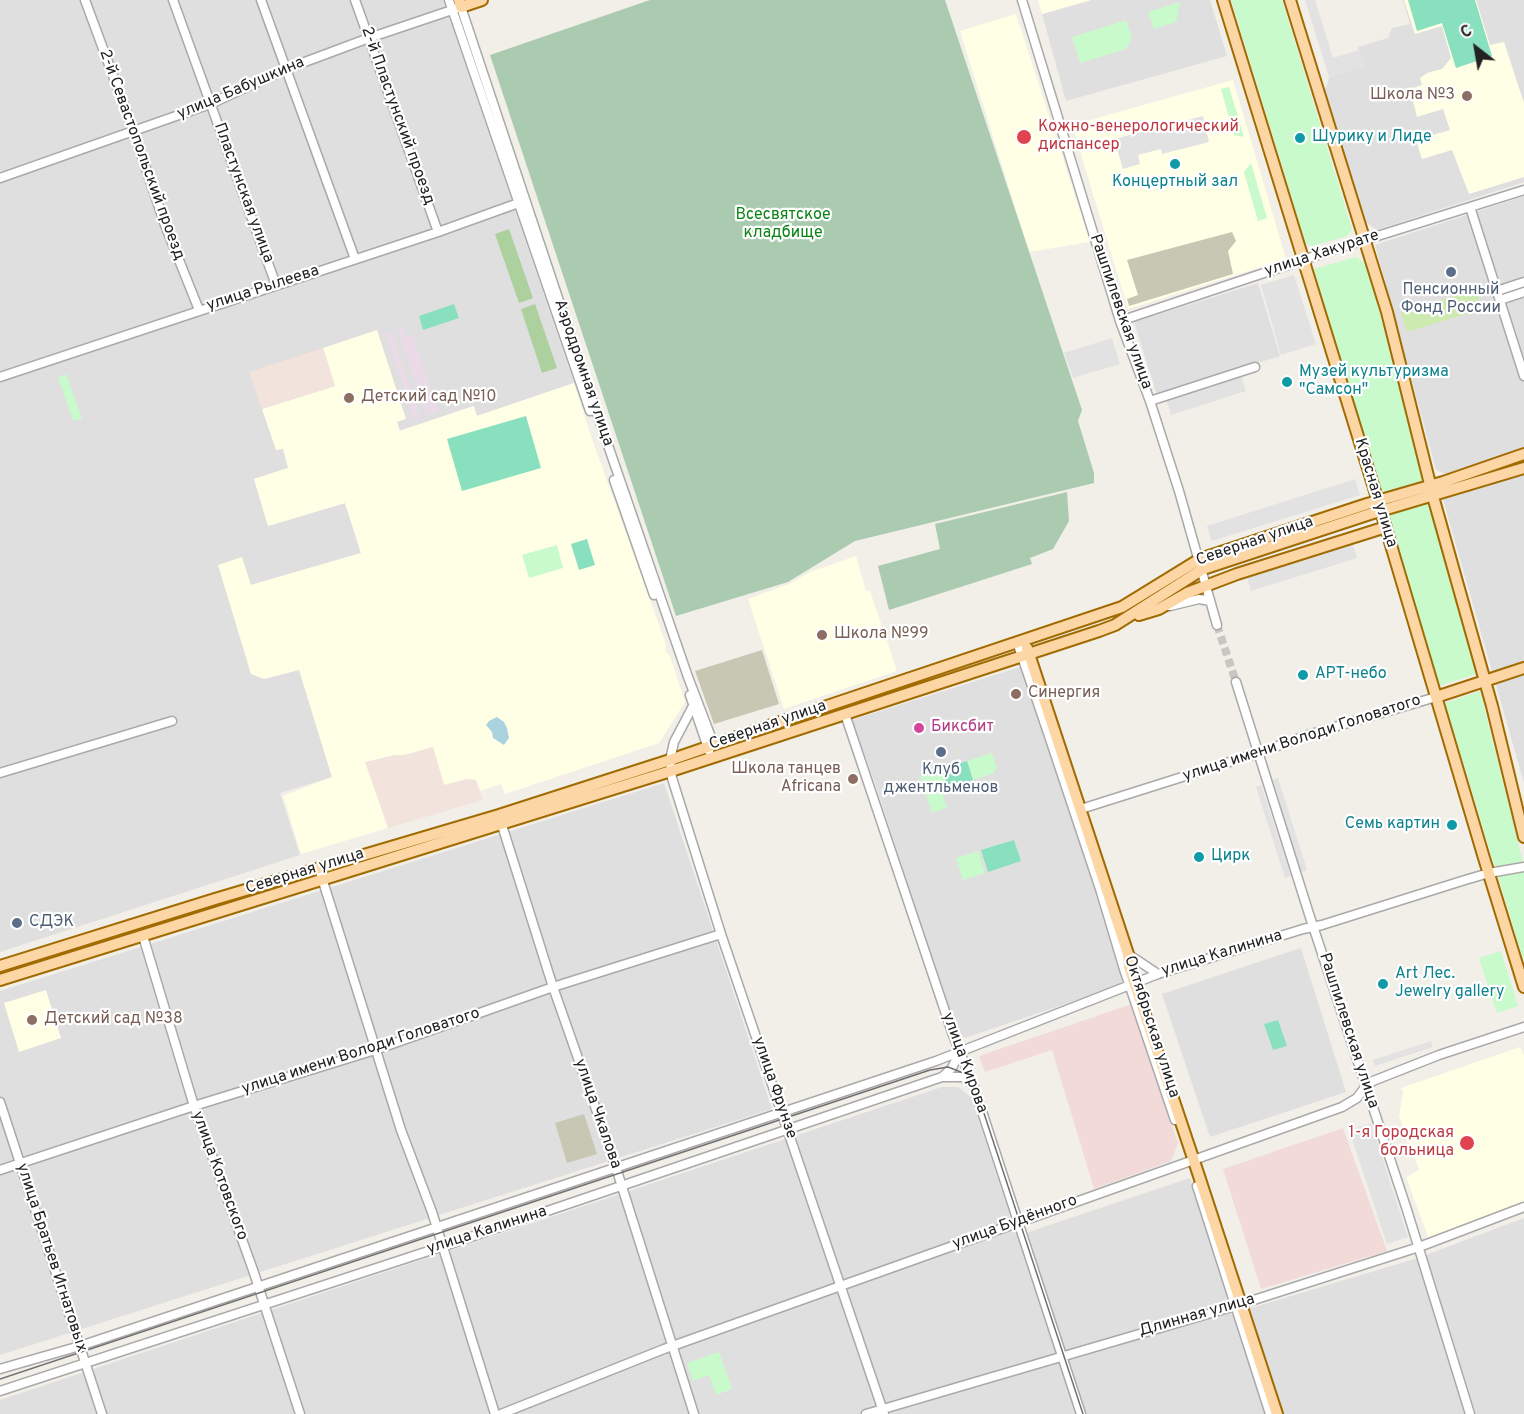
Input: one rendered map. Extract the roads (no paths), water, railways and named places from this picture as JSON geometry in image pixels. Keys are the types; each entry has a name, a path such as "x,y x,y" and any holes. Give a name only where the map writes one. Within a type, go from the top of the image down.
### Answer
{"main road":[{"name":"улица Бабушкина","path":"458,6 482,0"},
{"name":"Красная улица","path":"1223,0 1386,527 1524,987"},
{"path":"1290,0 1396,347 1524,837"},
{"name":"Северная улица","path":"1432,490 1524,454"},
{"name":"Северная улица","path":"0,980 323,880 500,819 670,765 1122,607 1201,564 1432,490 1524,468"},
{"name":"Северная улица","path":"1121,620 1159,609 1206,585 1301,552 1386,527"},
{"name":"Северная улица","path":"711,749 845,714 1099,631 1121,620 1201,564"},
{"name":"Октябрьская улица","path":"1021,641 1081,809 1128,954 1132,984 1237,1305 1277,1414"},
{"name":"улица имени Володи Головатого","path":"1436,697 1524,668"},
{"name":"Северная улица","path":"0,966 232,894 500,819"},
{"path":"232,894 236,907"}],"street":[{"name":"2-й Севастопольский проезд","path":"85,0 165,225 199,310"},
{"name":"Пластунская улица","path":"173,0 276,285"},
{"path":"261,0 355,259"},
{"name":"2-й Пластунский проезд","path":"355,0 438,232"},
{"name":"Аэродромная улица","path":"449,0 458,6 574,369 693,706 711,749"},
{"name":"Рашпилевская улица","path":"1022,0 1120,321 1150,402 1201,564 1217,625"},
{"name":"улица Бабушкина","path":"0,178 210,104 286,69 458,6"},
{"name":"улица Хакурате","path":"1120,321 1524,190"},
{"name":"Аэродромная улица","path":"522,202 588,387 711,749"},
{"name":"улица Рылеева","path":"0,377 522,202"},
{"path":"1470,207 1524,376"},
{"path":"1497,291 1524,282"},
{"path":"1500,300 1524,292"},
{"path":"1150,402 1255,367"},
{"name":"Северная улица","path":"1159,609 1199,599 1210,601"},
{"name":"Октябрьская улица","path":"1025,655 1132,984"},
{"name":"Рашпилевская улица","path":"1236,682 1419,1247 1470,1414"},
{"name":"улица имени Володи Головатого","path":"1081,809 1311,734 1436,697"},
{"path":"670,765 674,742 693,706"},
{"name":"улица Кирова","path":"845,714 974,1087 1081,1414"},
{"path":"0,773 172,721"},
{"name":"улица Фрунзе","path":"670,765 721,934 883,1412"},
{"name":"улица Чкалова","path":"500,819 553,987 616,1168 694,1414"},
{"name":"улица Калинина","path":"0,1370 80,1346 936,1060 1158,974 1489,873 1524,867"},
{"path":"319,869 375,1050 401,1130 437,1227 495,1414"},
{"name":"улица имени Володи Головатого","path":"0,1170 194,1106 375,1050 553,987 721,934"},
{"name":"улица Котовского","path":"143,936 194,1106 258,1286 300,1414"},
{"path":"1128,954 1158,974"},
{"name":"улица Будённого","path":"501,1414 673,1346 1342,1107 1357,1098 1373,1081 1439,1055 1524,1027"},
{"path":"942,1077 952,1068 960,1051"},
{"path":"942,1077 966,1078 974,1087"},
{"name":"улица Калинина","path":"0,1390 86,1364 621,1187 942,1077"},
{"name":"улица Братьев Игнатовых","path":"0,1102 102,1414"},
{"name":"Длинная улица","path":"866,1414 883,1412 1062,1356 1237,1305 1419,1247 1524,1208"},
{"name":"Октябрьская улица","path":"1237,1305 1270,1414"}],"water":[{"path":"497,717 504,722 507,728 509,738 504,745 493,738 492,732 486,725"}],"tunnel":[{"path":"1217,625 1236,682"}],"tram line":[{"path":"0,1379 930,1070 948,1067 966,1074 975,1086 1083,1414"}],"place":[{"name":"Школа №3","path":"1467,96"},
{"name":"Кожно-венерологический диспансер","path":"1024,137"},
{"name":"Шурику и Лиде","path":"1300,138"},
{"name":"Концертный зал","path":"1175,164"},
{"name":"Пенсионный Фонд России","path":"1451,272"},
{"name":"Музей культуризма \"Самсон\"","path":"1287,382"},
{"name":"Детский сад №10","path":"349,398"},
{"name":"Школа №99","path":"822,635"},
{"name":"АРТ-небо","path":"1303,675"},
{"name":"Синергия","path":"1016,694"},
{"name":"Биксбит","path":"919,728"},
{"name":"Клуб джентльменов","path":"941,752"},
{"name":"Школа танцев Africana","path":"853,779"},
{"name":"Семь картин","path":"1452,825"},
{"name":"Цирк","path":"1199,857"},
{"name":"СДЭК","path":"17,923"},
{"name":"Art Лес. Jewelry gallery","path":"1383,984"},
{"name":"Детский сад №38","path":"32,1020"},
{"name":"1-я Городская больница","path":"1467,1143"}],"park label":[{"name":"Всесвятское кладбище","path":"783,225"}]}
